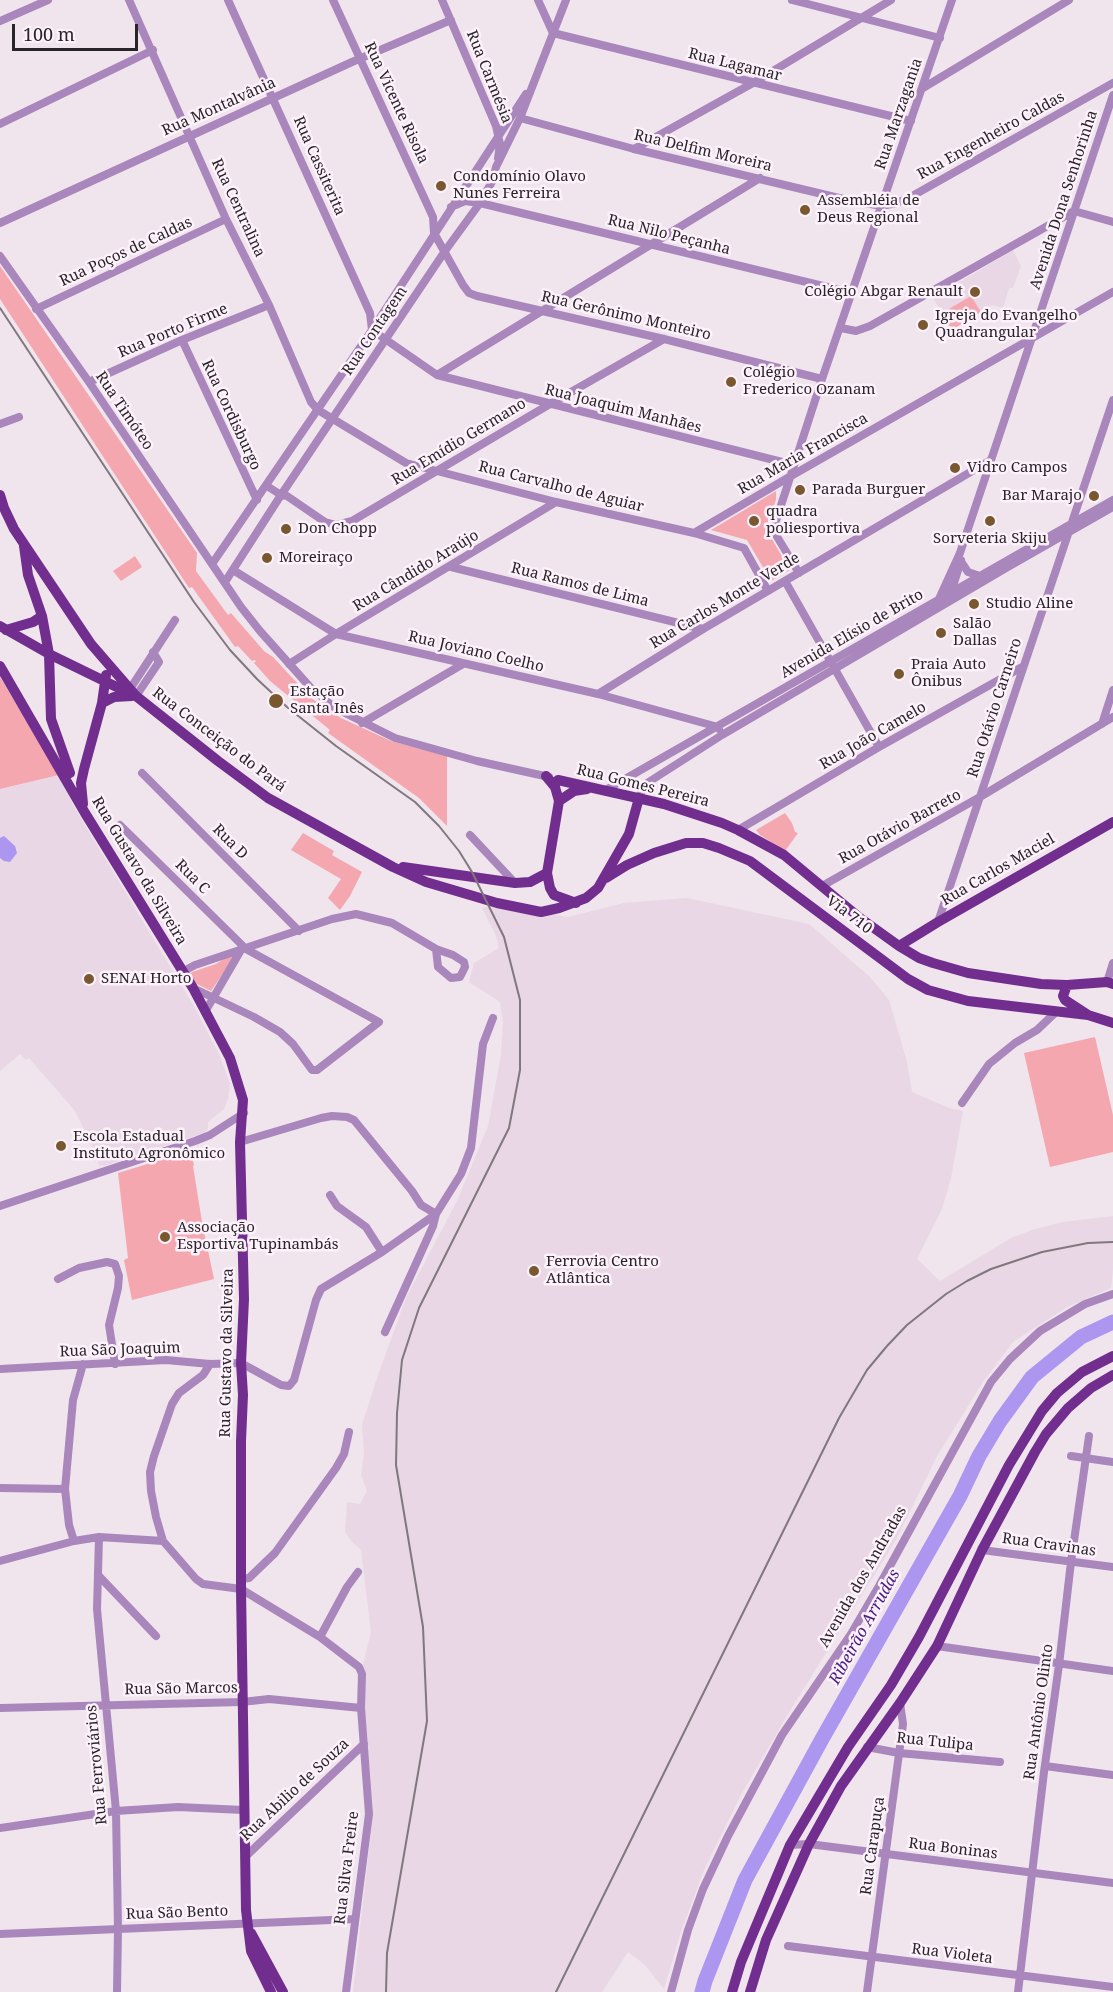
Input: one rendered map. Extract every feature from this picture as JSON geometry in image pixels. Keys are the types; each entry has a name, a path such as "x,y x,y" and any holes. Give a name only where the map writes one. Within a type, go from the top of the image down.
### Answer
{"main road":[{"name":"Rua Conceição do Pará","path":"0,495 4,508 23,542 106,663 133,693 268,798 393,867 426,882 497,903 541,912 576,903"},
{"path":"23,542 28,575 42,616 49,654 51,719 83,807"},
{"path":"3,628 33,622 42,616"},
{"path":"3,628 49,654 105,682 133,693"},
{"path":"83,807 81,783 102,703 106,663"},
{"name":"Rua Gustavo da Silveira","path":"0,666 193,988 230,1058 243,1100 244,1113 240,1142 244,1299 241,1363 243,1395 241,1441 243,1810 247,1925 251,1951 271,1992"},
{"path":"102,703 114,697 133,693"},
{"path":"546,776 555,787 559,801 547,873 550,888 554,895 576,903 592,894 603,880 629,834 639,798"},
{"name":"Rua Gomes Pereira","path":"558,780 664,804 738,830 784,855 860,918 919,958 968,973 1041,984 1110,983"},
{"path":"559,801 574,791 590,788"},
{"name":"Rua Carlos Maciel","path":"899,946 1113,822"},
{"name":"Via 710","path":"603,880 627,865 654,853 686,843 703,843 750,861 908,979 928,990 968,1000 1088,1015"},
{"path":"393,867 515,883 530,882 547,873"},
{"path":"1067,985 1063,996 1065,1000 1088,1015 1113,1023"},
{"path":"732,1992 741,1962 790,1845 848,1748 891,1685 919,1637 1009,1465 1042,1411 1069,1382 1082,1372 1113,1356"},
{"path":"750,1992 766,1940 809,1844 841,1786 937,1646 982,1550 1046,1434 1078,1398 1113,1375"},
{"name":"Rua Gustavo da Silveira","path":"247,1925 282,1992"}],"street":[{"path":"0,21 31,3 48,0"},
{"name":"Rua Centralina","path":"129,0 226,219 269,305 311,402 318,410 333,419"},
{"name":"Rua Cassiterita","path":"228,0 370,313 372,330"},
{"name":"Rua Vicente Risola","path":"333,0 433,217 434,233 445,251"},
{"name":"Rua Carmésia","path":"442,0 496,126 500,144 496,167"},
{"path":"538,0 553,33"},
{"name":"Rua Contagem","path":"225,582 385,340 480,203 520,118 566,0"},
{"path":"792,0 940,38"},
{"path":"634,149 753,83 891,0"},
{"name":"Rua Marzagania","path":"799,573 773,530 822,379 952,0"},
{"path":"923,88 1070,0"},
{"name":"Rua Montalvânia","path":"0,223 360,58 451,20"},
{"name":"Rua Lagamar","path":"553,33 911,121"},
{"path":"0,124 153,50"},
{"name":"Rua Engenheiro Caldas","path":"881,206 897,203 914,195 1113,83"},
{"name":"Rua Contagem","path":"212,564 372,330 531,86"},
{"name":"Avenida Dona Senhorinha","path":"950,597 991,460 1113,95"},
{"name":"Rua Delfim Moreira","path":"520,118 634,149 881,206"},
{"path":"437,375 760,178"},
{"path":"451,207 465,201 480,203"},
{"name":"Rua Nilo Peçanha","path":"480,203 852,293"},
{"path":"841,328 856,331 870,326 1074,211 1113,222"},
{"name":"Rua Poços de Caldas","path":"36,309 226,219"},
{"path":"444,219 453,222 459,231"},
{"name":"Rua Gerônimo Monteiro","path":"445,251 463,285 470,293 477,296 664,339 822,379"},
{"name":"Rua Timóteo","path":"0,256 225,582"},
{"name":"Rua Maria Francisca","path":"694,533 1113,292"},
{"name":"Rua Porto Firme","path":"89,382 182,340 269,305"},
{"path":"372,330 385,340"},
{"name":"Rua Emídio Germano","path":"267,486 287,496 325,522 336,525 352,521 664,339"},
{"name":"Rua Cordisburgo","path":"182,340 257,500"},
{"name":"Rua Joaquim Manhães","path":"385,340 437,375 795,465"},
{"name":"Rua Otávio Carneiro","path":"938,922 1113,400"},
{"path":"0,424 19,417"},
{"name":"Rua Carvalho de Aguiar","path":"333,419 406,463 556,502 694,533 744,548 768,591"},
{"name":"Rua Carlos Monte Verde","path":"598,694 703,629 991,460"},
{"name":"Avenida Elísio de Brito","path":"604,791 720,731 1070,529 1113,500"},
{"name":"Rua Cândido Araújo","path":"289,664 556,502"},
{"name":"Avenida Elísio de Brito","path":"833,665 939,600 950,597 980,576 1113,507"},
{"path":"961,558 968,572 980,576"},
{"name":"Avenida Dona Senhorinha","path":"939,600 961,558"},
{"name":"Rua Ramos de Lima","path":"451,567 703,629"},
{"name":"Rua Joviano Coelho","path":"233,570 336,634 598,694 720,731"},
{"path":"785,581 879,747"},
{"name":"Rua Gomes Pereira","path":"225,582 244,611 289,664 328,703 362,723 405,741 558,780"},
{"path":"133,693 159,662 153,651 175,620"},
{"path":"362,723 462,664"},
{"name":"Rua João Camelo","path":"738,830 1022,667"},
{"path":"1102,724 1113,690"},
{"name":"Rua Otávio Barreto","path":"822,885 980,797 1113,717"},
{"name":"Avenida Elísio de Brito","path":"639,798 644,785 720,731"},
{"name":"Rua D","path":"142,773 299,931"},
{"name":"Rua C","path":"120,825 243,950 380,1022 317,1070 312,1070 293,1044 280,1032 214,998"},
{"path":"470,835 515,883"},
{"path":"182,972 195,965 332,919 356,914 392,923 436,949"},
{"path":"206,1012 243,950"},
{"path":"1110,983 1113,963"},
{"path":"193,988 214,998"},
{"path":"1034,1010 1042,1014 1043,1024"},
{"path":"962,1103 989,1064 1015,1043 1037,1030 1056,1012"},
{"path":"385,1332 433,1226 436,1214 461,1174 471,1148 483,1044 493,1018"},
{"path":"0,1206 195,1141 210,1135 244,1113"},
{"path":"240,1142 321,1118 347,1117 354,1120 421,1205 436,1214"},
{"path":"330,1195 338,1206 366,1227 382,1252"},
{"path":"241,1363 281,1385 292,1385 321,1289 382,1252 436,1214"},
{"path":"58,1279 79,1268 107,1262 115,1264 119,1276 118,1288 109,1324 115,1364"},
{"name":"Avenida dos Andradas","path":"671,1992 688,1930 703,1890 728,1836 782,1735 851,1634 879,1586 991,1382 1010,1359 1040,1331 1085,1304 1113,1294"},
{"name":"Rua São Joaquim","path":"0,1369 166,1360 210,1364 241,1363"},
{"path":"74,1540 69,1525 65,1489 73,1400 83,1364"},
{"path":"210,1364 203,1375 179,1393 172,1404 154,1456 150,1472 151,1491 163,1541 190,1574 204,1584 242,1584 320,1637 347,1587 358,1572"},
{"path":"242,1584 275,1553 336,1468 344,1454 349,1432"},
{"name":"Rua Antônio Olinto","path":"1018,1992 1071,1562 1089,1436"},
{"path":"1071,1456 1113,1461"},
{"path":"0,1488 65,1489"},
{"path":"0,1561 74,1540 99,1536 163,1541"},
{"name":"Rua Ferroviários","path":"99,1536 97,1609 116,1810 117,1992"},
{"name":"Rua Cravinas","path":"982,1550 1113,1567"},
{"path":"98,1575 156,1636"},
{"name":"Rua Silva Freire","path":"320,1637 355,1662 362,1674 369,1814 346,1992"},
{"path":"937,1646 1113,1671"},
{"name":"Rua São Marcos","path":"0,1708 242,1702 269,1698 362,1708"},
{"name":"Rua Carapuça","path":"867,1992 903,1724 900,1703"},
{"name":"Rua Abilio de Souza","path":"245,1857 364,1744"},
{"name":"Rua Tulipa","path":"867,1747 1000,1762"},
{"path":"1045,1766 1113,1775"},
{"path":"0,1828 116,1810 178,1807 243,1810"},
{"name":"Rua Boninas","path":"790,1845 809,1844 1113,1883"},
{"name":"Rua São Bento","path":"0,1934 355,1919"},
{"name":"Rua Violeta","path":"788,1946 1113,1987"}],"shaded area":[{"name":"Colégio Abgar Renault","path":"1013,250 1021,266 1013,288 1009,288 1003,308 992,305 952,330 933,298"},
{"path":"0,266 197,553 196,571 228,615 231,613 264,651 273,657 311,698 341,718 391,741 447,756 447,826 419,798 328,733 330,730 270,681 254,663 256,661 252,661 238,646 235,647 192,587 189,588 0,299"},
{"path":"971,296 981,312 952,330 942,313"},
{"path":"776,491 776,500 766,529 790,570 771,581 747,540 711,530"},
{"path":"135,556 142,567 121,581 113,571"},
{"path":"0,677 59,775 0,789"},
{"name":"SENAI Horto","path":"59,775 73,805 195,1008 218,1052 230,1083 224,1109 208,1122 208,1129 204,1133 99,1167 97,1156 75,1111 29,1058 26,1060 20,1054 0,1071 0,789"},
{"path":"785,813 795,832 798,833 785,851 756,830"},
{"path":"303,833 334,851 332,855 362,872 340,910 328,898 341,879 291,850"},
{"path":"4,836 15,846 17,853 10,862 0,858 0,838"},
{"path":"687,898 809,924 870,977 889,1000 907,1062 912,1092 949,1108 963,1111 951,1178 942,1209 917,1259 940,1281 1011,1238 1063,1222 1113,1216 1111,1288 1067,1307 1013,1342 983,1382 937,1456 896,1540 788,1714 741,1795 704,1870 680,1935 664,1989 644,1964 628,1952 602,1992 353,1992 373,1805 365,1720 363,1665 371,1632 361,1550 345,1532 347,1502 360,1504 367,1491 361,1475 364,1453 362,1425 406,1298 458,1199 488,1126 501,1055 503,1022 500,1002 469,982 474,963 499,948 496,936 482,908 495,905 568,917 624,903"},
{"path":"235,956 211,991 195,983 190,974 227,957"},
{"path":"1095,1037 1113,1115 1113,1152 1050,1167 1024,1053"},
{"name":"Associação Esportiva Tupinambás","path":"190,1151 214,1279 132,1300 124,1260 128,1258 118,1173"}],"waterway":[{"name":"Ribeirão Arrudas","path":"702,1992 745,1880 1000,1421 1032,1377 1081,1337 1113,1322"}],"railway":[{"path":"0,308 194,602 230,650 287,707 336,746 415,802 439,826 459,851 504,937 520,1000 520,1070 509,1128 419,1308 402,1360 397,1413 396,1465 423,1627 427,1721 387,1953 386,1992"},
{"path":"556,1992 839,1418 867,1370 907,1325 946,1294 967,1281 991,1269 1042,1252 1088,1243 1113,1242"}],"place":[{"name":"Condomínio Olavo Nunes Ferreira","path":"441,186"},
{"name":"Assembléia de Deus Regional","path":"805,210"},
{"name":"Colégio Abgar Renault","path":"975,292"},
{"name":"Igreja do Evangelho Quadrangular","path":"923,325"},
{"name":"Colégio Frederico Ozanam","path":"731,382"},
{"name":"Vidro Campos","path":"955,468"},
{"name":"Parada Burguer","path":"800,490"},
{"name":"Bar Marajo","path":"1094,496"},
{"name":"quadra poliesportiva","path":"754,521"},
{"name":"Sorveteria Skiju","path":"990,521"},
{"name":"Don Chopp","path":"286,529"},
{"name":"Moreiraço","path":"267,558"},
{"name":"Studio Aline","path":"974,604"},
{"name":"Salão Dallas","path":"941,633"},
{"name":"Praia Auto Ônibus","path":"899,674"},
{"name":"Estação Santa Inês","path":"276,701"},
{"name":"SENAI Horto","path":"89,979"},
{"name":"Escola Estadual Instituto Agronômico","path":"61,1146"},
{"name":"Associação Esportiva Tupinambás","path":"165,1237"},
{"name":"Ferrovia Centro Atlântica","path":"534,1271"}]}
